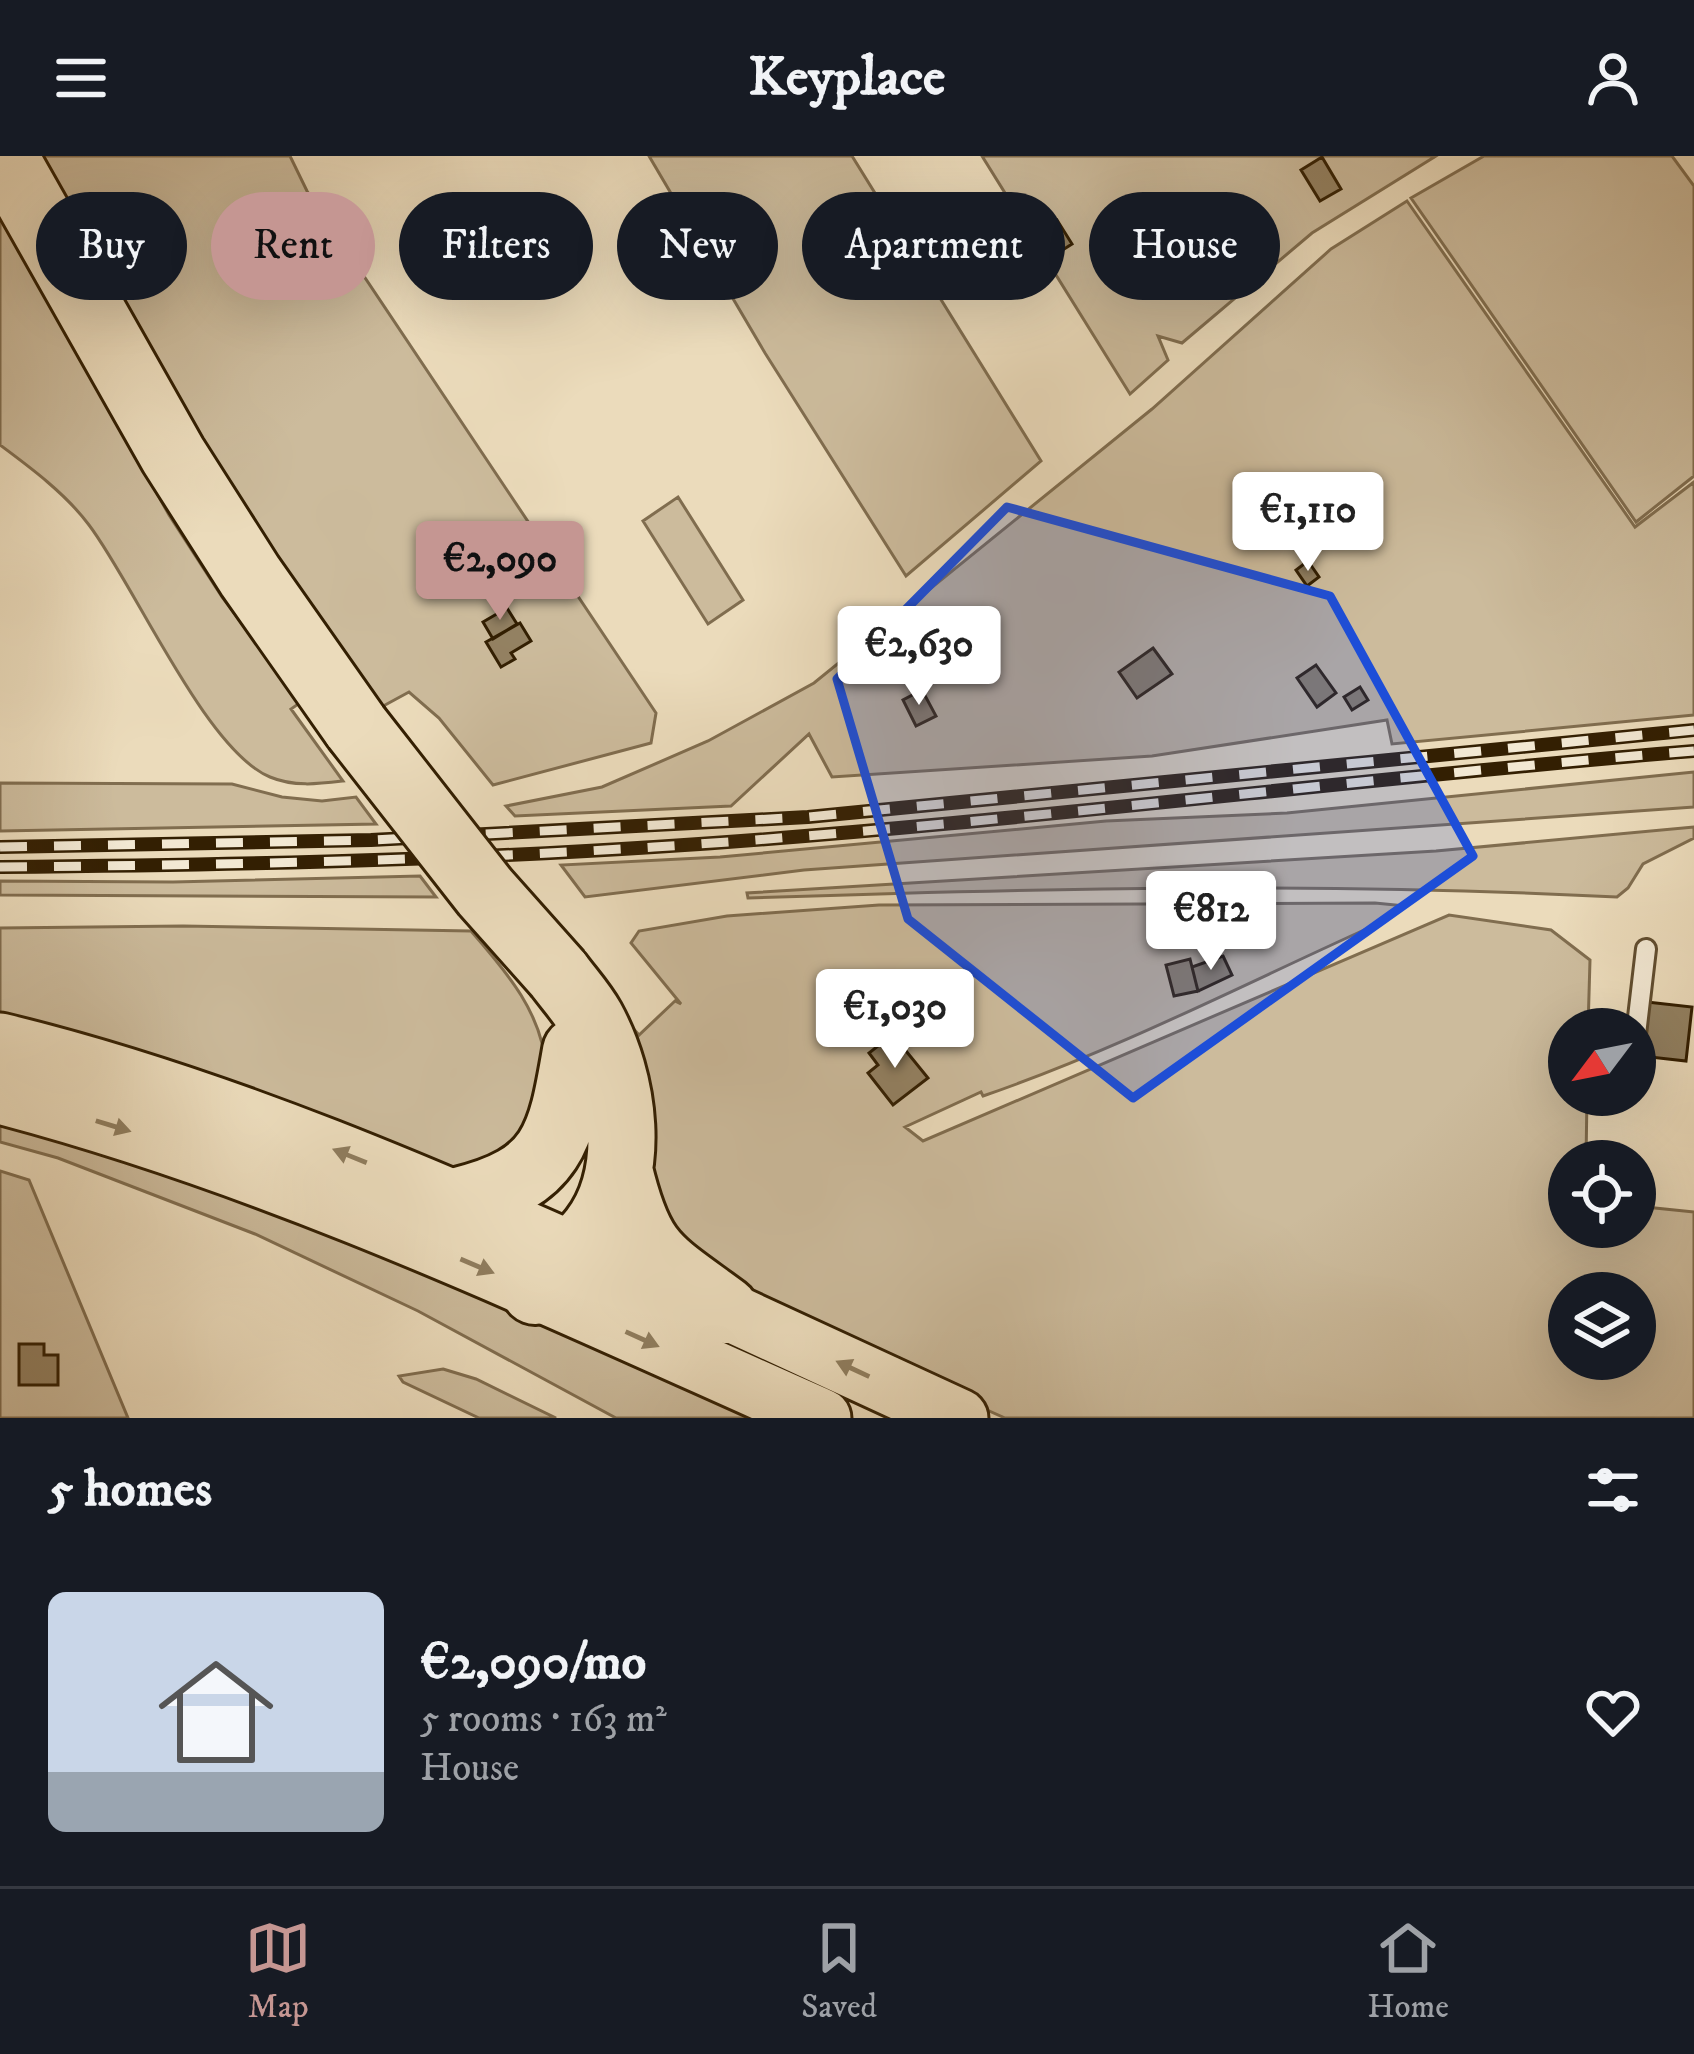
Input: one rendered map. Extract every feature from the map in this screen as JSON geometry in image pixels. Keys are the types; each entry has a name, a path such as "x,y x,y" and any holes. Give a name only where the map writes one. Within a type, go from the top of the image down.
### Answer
{"highway":[{"path":"4,156 173,454 344,727"},
{"path":"0,191 154,464 234,589 485,892 545,975 590,1016 619,1107 619,1170 640,1240 658,1261 725,1310"},
{"path":"545,975 586,1079 590,1110 586,1141 552,1261"},
{"path":"458,1201 506,1186 551,1147 564,1121 576,1051"},
{"path":"552,1261 594,1229 609,1203 619,1170"}],"main road":[{"path":"0,1042 205,1102 458,1201 822,1418"},
{"path":"0,1095 70,1113 307,1195 725,1310 959,1418"}],"lane":[{"path":"1639,1008 1646,949"}],"highlighted area":[{"path":"1007,507 1330,596 1473,856 1133,1098 908,919 837,679"}],"shaded area":[{"path":"19,156 290,156 308,192 211,192 211,300 375,300 375,293 656,713 651,743 493,785 439,718 409,692 363,717 107,300 187,300 187,192 41,192"},
{"path":"649,156 852,156 874,192 802,192 802,300 941,300 1041,461 906,576 734,300 778,300 778,192 670,192"},
{"path":"982,156 1436,156 1312,233 1280,260 1280,192 1089,192 1089,300 1233,300 1182,343 1158,336 1168,360 1130,394 1065,289 1065,192 1004,192"},
{"path":"1484,156 1672,156 1694,186 1694,476 1636,522 1411,198"},
{"path":"1407,201 1635,527 1694,482 1694,715 1392,744 1387,720 1152,756 832,777 809,734 731,806 515,816 506,806 602,787 708,741 814,683 1152,409 1274,300 1280,300 1280,295 1331,249"},
{"path":"0,212 36,277 36,300 49,300 169,515 222,597 301,702 291,709 343,781 288,782 246,761 196,701 89,525 59,492 0,445"},
{"path":"678,497 743,600 708,624 643,521"},
{"path":"1694,772 1694,807 804,870 585,897 561,865 720,857 1106,821 1287,813"},
{"path":"0,783 232,784 282,797 322,801 356,797 376,824 0,831"},
{"path":"1694,827 1694,838 1643,864 1617,897 1291,888 748,898 747,893 1436,851"},
{"path":"420,876 436,897 0,895 0,881"},
{"path":"879,905 1406,906 1384,921 1135,1036 983,1096 981,1092 905,1127 923,1141 1449,915 1551,930 1590,960 1589,1008 1548,1008 1548,1116 1587,1116 1586,1140 1548,1140 1548,1248 1656,1248 1656,1208 1694,1212 1694,1418 1005,1418 891,1367 665,1252 616,1009 639,1035 675,1001 681,1004 631,943 639,931 727,916"},
{"path":"0,928 471,931 510,978 539,1032 546,1080 532,1138 462,1176 0,1024"},
{"path":"0,1122 235,1195 753,1418 616,1418 418,1311 255,1234 58,1158 0,1142"},
{"path":"0,1171 29,1180 128,1418 0,1418"},
{"path":"443,1369 476,1379 556,1418 479,1418 399,1376"}],"building":[{"path":"1322,157 1341,189 1320,201 1301,170"},
{"path":"1308,561 1319,577 1307,586 1296,570"},
{"path":"507,608 517,624 493,639 483,622"},
{"path":"520,623 531,641 511,653 515,659 501,667 486,642"},
{"path":"1153,648 1172,674 1137,698 1119,672"},
{"path":"1316,665 1336,693 1317,707 1297,678"},
{"path":"1360,687 1368,700 1352,710 1344,697"},
{"path":"922,690 936,716 916,726 903,700"},
{"path":"1223,956 1232,975 1198,991 1192,967"},
{"path":"1190,959 1198,991 1174,996 1166,965"},
{"path":"1647,1002 1692,1007 1686,1061 1656,1058 1656,1008 1646,1008"},
{"path":"888,1038 898,1050 902,1046 928,1078 893,1105 868,1073 878,1065 869,1053"},
{"path":"19,1344 44,1344 44,1355 58,1355 58,1385 19,1385"}],"railway":[{"path":"0,847 371,840 808,817 1694,730"},
{"path":"0,867 327,862 654,847 914,827 1694,751"}]}
